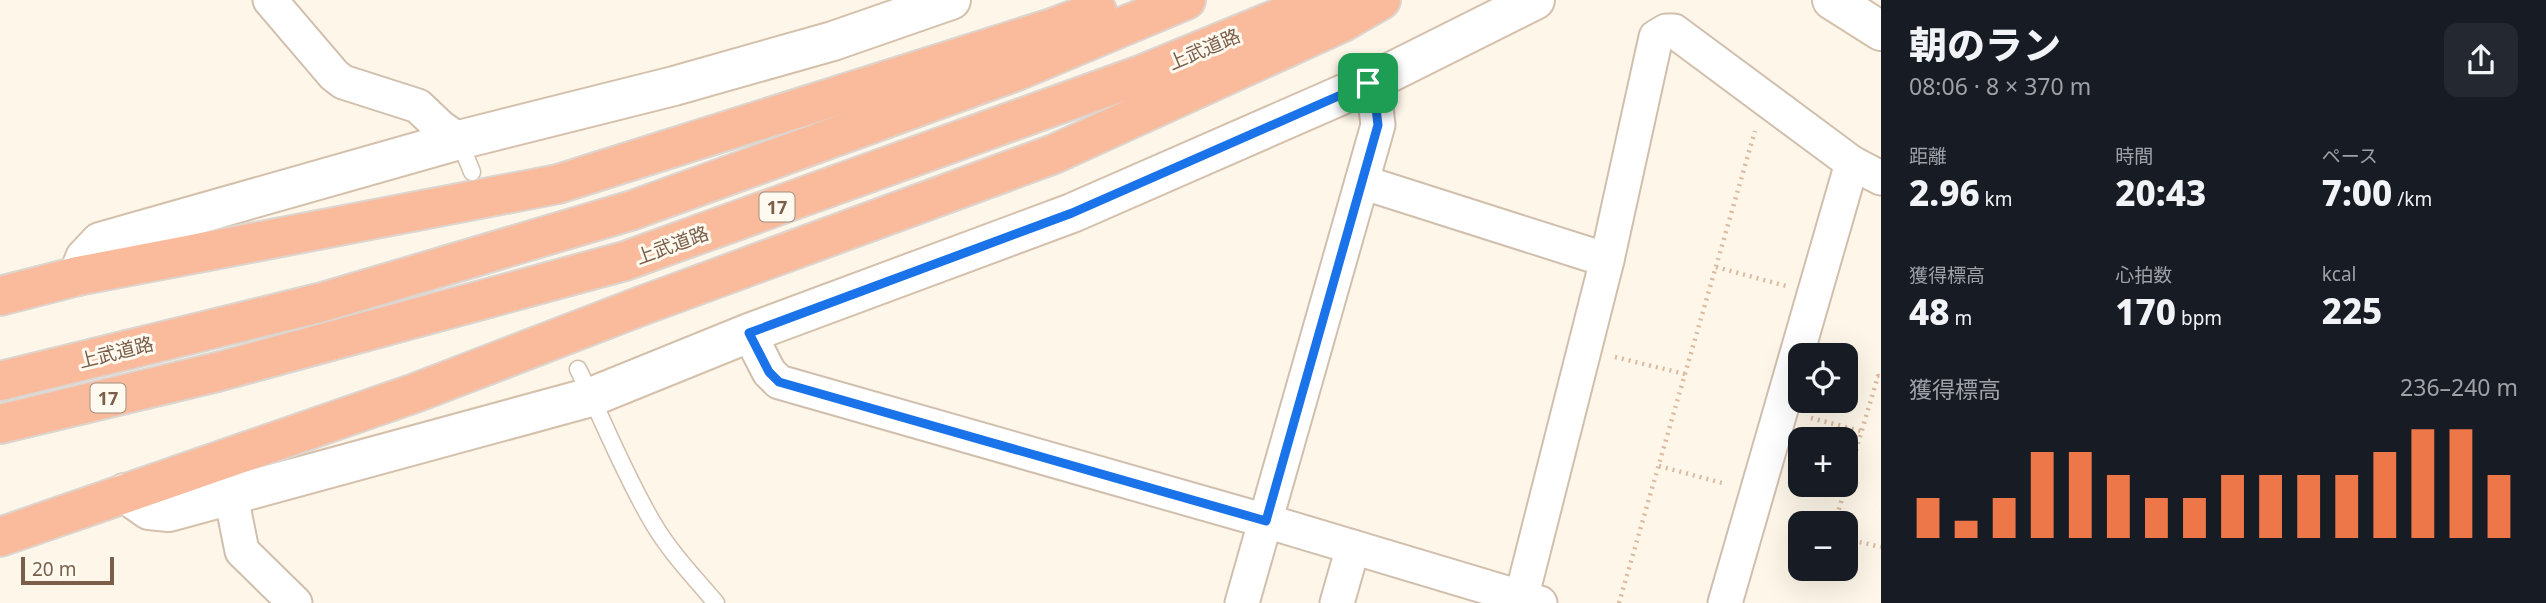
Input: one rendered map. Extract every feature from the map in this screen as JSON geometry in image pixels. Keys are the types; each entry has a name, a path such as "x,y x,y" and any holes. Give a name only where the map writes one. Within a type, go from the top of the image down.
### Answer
{"highway":[{"path":"0,296 78,276 558,184 1052,28 1126,0"},
{"name":"上武道路","path":"0,381 323,302 633,210 1017,71 1186,0"},
{"name":"上武道路","path":"0,424 217,372 625,261 1143,75 1323,0"},
{"path":"0,537 415,393 641,306 1054,154 1341,23 1381,0"}],"street":[{"path":"270,0 334,75 343,82 418,106 466,156"},
{"path":"78,276 85,258 100,242 466,156 674,86 833,41 951,0"},
{"path":"125,493 149,510 169,512 231,496 749,333 1072,213 1368,83 1535,0"},
{"path":"1832,0 1881,31"},
{"path":"749,333 769,372 779,382 1266,521 1527,601 1656,37 1666,31 1674,31 1852,163 1881,178"},
{"path":"1242,603 1378,125 1375,100 1368,83"},
{"path":"1725,603 1852,163"},
{"path":"1362,182 1607,260"},
{"path":"231,496 242,551 295,603"},
{"path":"1337,603 1353,547"}],"lane":[{"path":"584,383 607,435 653,524 671,551 716,603"}],"path":[{"path":"1619,603 1765,96"},
{"path":"1716,267 1814,293"},
{"path":"1584,349 1685,374"},
{"path":"1858,442 1878,376 1881,377"},
{"path":"1781,410 1861,431"},
{"path":"1658,466 1757,493"},
{"path":"1858,542 1881,547"}],"route":[{"path":"1368,83 1375,100 1378,125 1266,521 779,382 769,372 749,333 1072,213 1368,83"}]}
